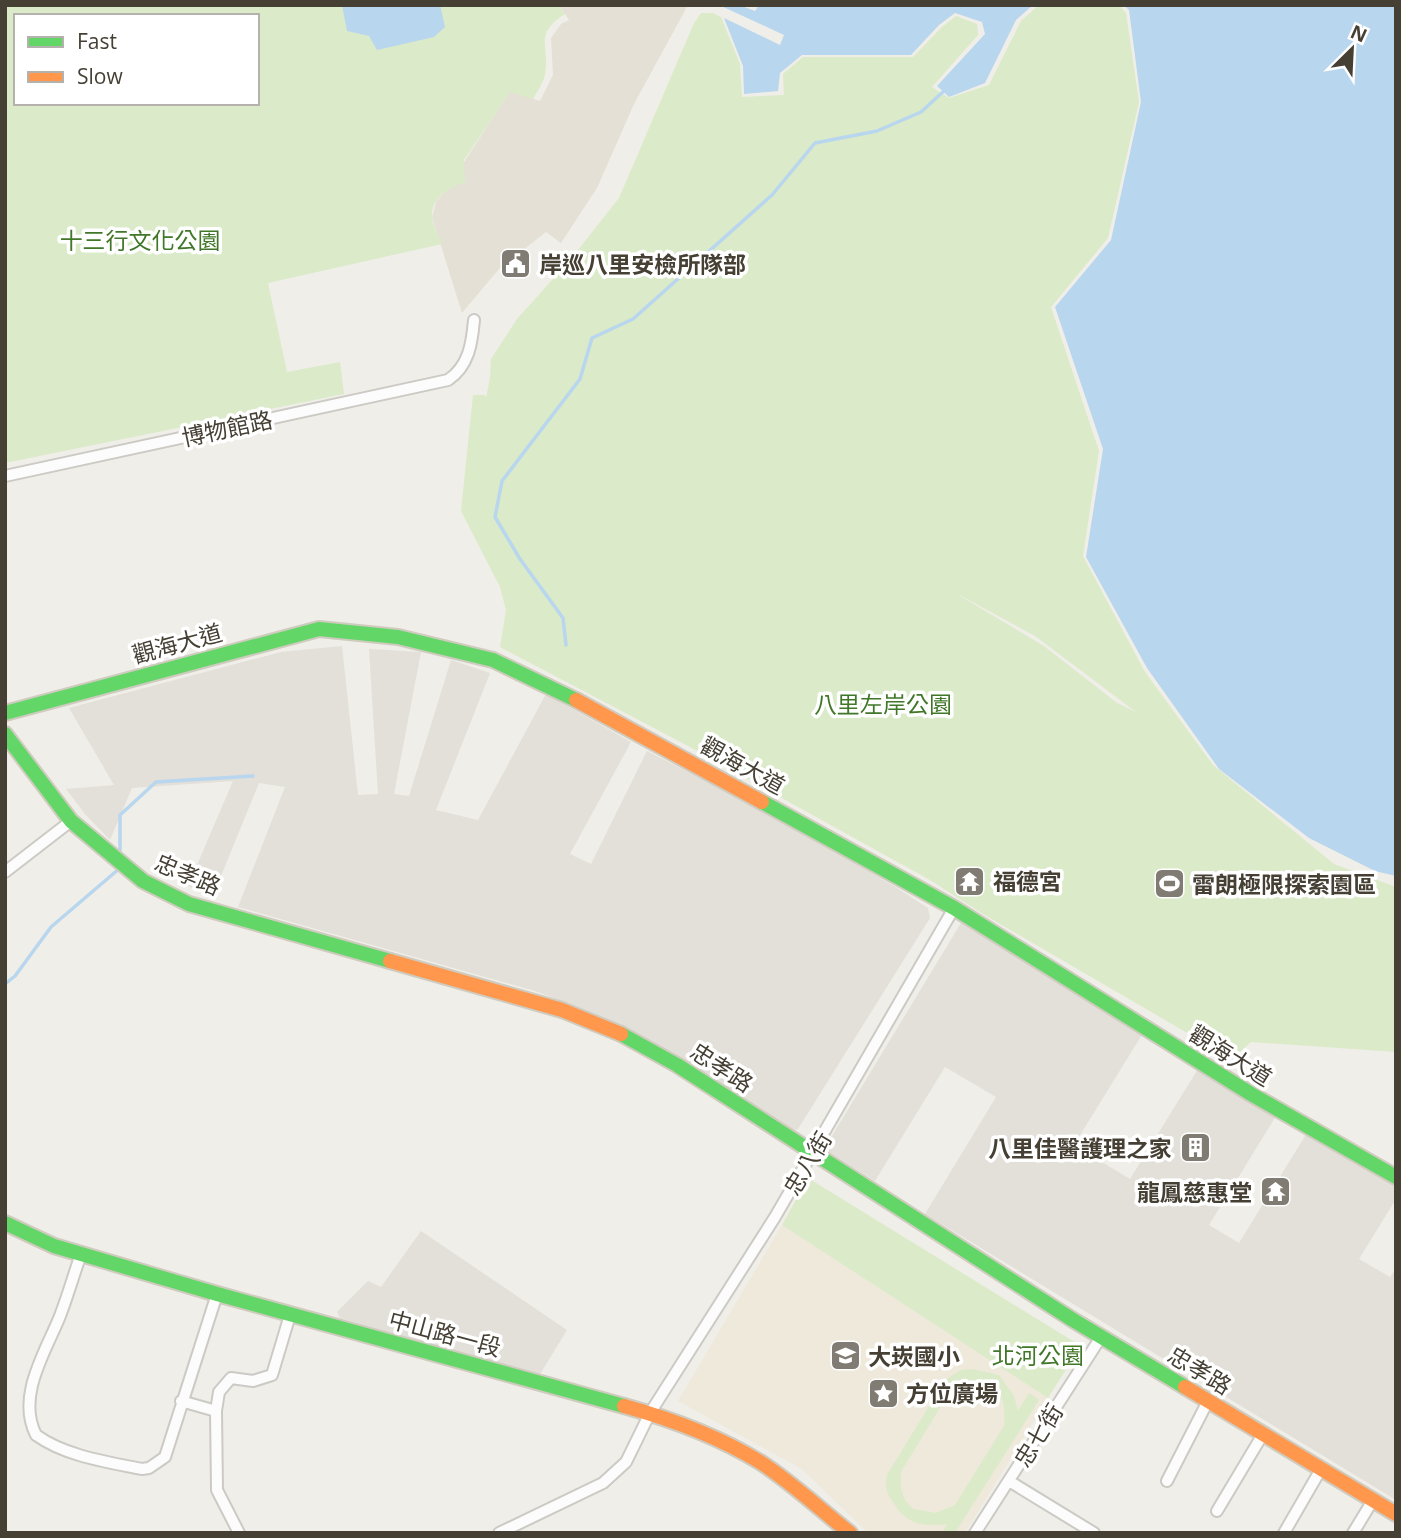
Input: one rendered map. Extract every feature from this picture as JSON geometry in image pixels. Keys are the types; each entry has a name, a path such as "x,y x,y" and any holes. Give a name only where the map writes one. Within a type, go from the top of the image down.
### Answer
{"street":[{"name":"博物館路","path":"5,476 448,380 458,373 464,364 472,341 474,320"},
{"name":"觀海大道","path":"5,713 318,629 398,637 493,660 593,708 954,908 1251,1094 1396,1177"},
{"name":"忠孝路","path":"5,734 71,821 143,881 189,904 562,1010 622,1034 677,1065 1101,1337 1396,1514"},
{"path":"5,872 71,821"},
{"name":"忠八街","path":"499,1533 603,1483 626,1462 650,1413 813,1154 954,908"},
{"name":"中山路一段","path":"5,1223 54,1246 81,1254 290,1315 650,1413 710,1437 761,1463 850,1533"},
{"path":"81,1254 60,1315 34,1377 30,1411 36,1435 58,1447 80,1454 142,1469 149,1468 165,1457 217,1294"},
{"path":"239,1533 217,1490 216,1411 219,1392 231,1378 253,1381 272,1375 290,1315"},
{"name":"忠七街","path":"975,1533 1101,1337"},
{"path":"181,1401 216,1411"},
{"path":"1167,1481 1208,1401"},
{"path":"1217,1511 1263,1434"},
{"path":"1284,1533 1321,1469"},
{"path":"1009,1481 1094,1533"},
{"path":"1353,1533 1373,1500"}],"shaded area":[{"path":"563,5 688,5 634,104 597,188 561,243 546,232 499,269 462,313 432,217 436,202 510,91 540,101 553,75 551,38 561,24 569,20 561,8"},
{"path":"342,646 358,795 378,794 369,649 421,652 394,794 409,796 451,660 490,673 436,810 478,820 546,694 631,742 570,854 591,864 647,751 776,817 928,908 930,918 798,1129 791,1132 644,1039 570,1004 535,991 238,907 285,787 259,783 212,898 188,886 233,781 132,788 110,840 66,789 114,785 69,708 281,652"},
{"path":"961,923 1143,1033 1074,1145 1130,1179 1198,1069 1276,1116 1209,1225 1239,1243 1307,1133 1396,1186 1396,1199 1359,1259 1390,1277 1396,1268 1396,1500 925,1214 996,1097 945,1067 875,1181 824,1149"},
{"name":"大崁國小","path":"782,1225 1048,1398 965,1533 868,1533 802,1469 678,1401"},
{"path":"421,1231 567,1330 539,1376 340,1318 337,1312 368,1281 381,1287"}],"green space":[{"name":"十三行文化公園","path":"5,5 563,5 561,8 565,14 555,21 546,34 545,74 533,99 510,92 464,160 465,182 448,190 435,204 432,217 442,244 268,283 287,372 340,362 344,394 5,463"},
{"name":"八里左岸公園","path":"1039,5 1119,5 1126,13 1139,102 1108,238 1051,307 1099,451 1083,556 1145,672 1213,765 1334,864 1396,887 1396,1052 1251,1042 1232,1059 983,914 930,880 690,747 500,647 506,610 500,587 461,511 473,395 485,395 486,398 491,359 517,319 570,260 619,198 694,23 701,13 713,13 721,17 740,64 742,97 784,95 783,74 803,57 913,57 956,16 977,24 978,35 932,87 949,98 989,85 1021,21","holes":["952,591 1035,636 1136,712 1117,703 1044,646"]},
{"name":"北河公園","path":"808,1178 1081,1346 1048,1398 782,1225"},
{"path":"972,1369 999,1375 1014,1396 1018,1411 1029,1393 1039,1400 955,1533 942,1533 947,1524 922,1524 903,1515 889,1495 886,1479 945,1380 961,1370","holes":["970,1383 989,1386 999,1394 1004,1407 1004,1426 955,1505 936,1513 913,1509 905,1500 901,1489 901,1472 950,1391"]}],"water":[{"path":"342,5 440,5 445,27 434,37 377,50 369,36 347,31"},
{"path":"719,5 739,5 755,11 759,5 1033,5 1016,20 985,83 949,97 937,86 985,34 982,22 955,13 939,25 911,55 802,55 780,73 778,91 744,94 743,66 724,18 780,45 784,35"},
{"path":"1124,5 1396,5 1396,876 1375,871 1309,838 1219,769 1147,668 1086,557 1103,449 1055,307 1111,240 1141,102 1129,10"}],"waterway":[{"path":"566,645 563,618 520,559 495,517 502,481 580,379 592,338 633,319 772,195 815,143 877,131 921,112 945,90"},
{"path":"120,850 120,815 156,782 253,776"},
{"path":"5,984 15,976 51,927 120,868"}],"traffic: fast":[{"path":"5,713 319,629 398,637 493,660 576,700"},
{"path":"5,734 71,821 143,881 189,904 390,961"},
{"path":"762,802 954,908 1251,1094 1396,1177"},
{"path":"621,1034 677,1065 1073,1320 1185,1387"},
{"path":"5,1223 54,1246 217,1294 624,1406"}],"traffic: slow":[{"path":"576,700 762,802"},
{"path":"390,961 562,1010 621,1034"},
{"path":"1185,1387 1396,1514"},
{"path":"624,1406 694,1430 744,1453 783,1478 850,1533"}],"place":[{"name":"岸巡八里安檢所隊部","path":"516,264"},
{"name":"福德宮","path":"970,881"},
{"name":"雷朗極限探索園區","path":"1169,884"},
{"name":"八里佳醫護理之家","path":"1195,1148"},
{"name":"龍鳳慈惠堂","path":"1275,1192"},
{"name":"大崁國小","path":"845,1356"},
{"name":"方位廣場","path":"883,1393"}]}
